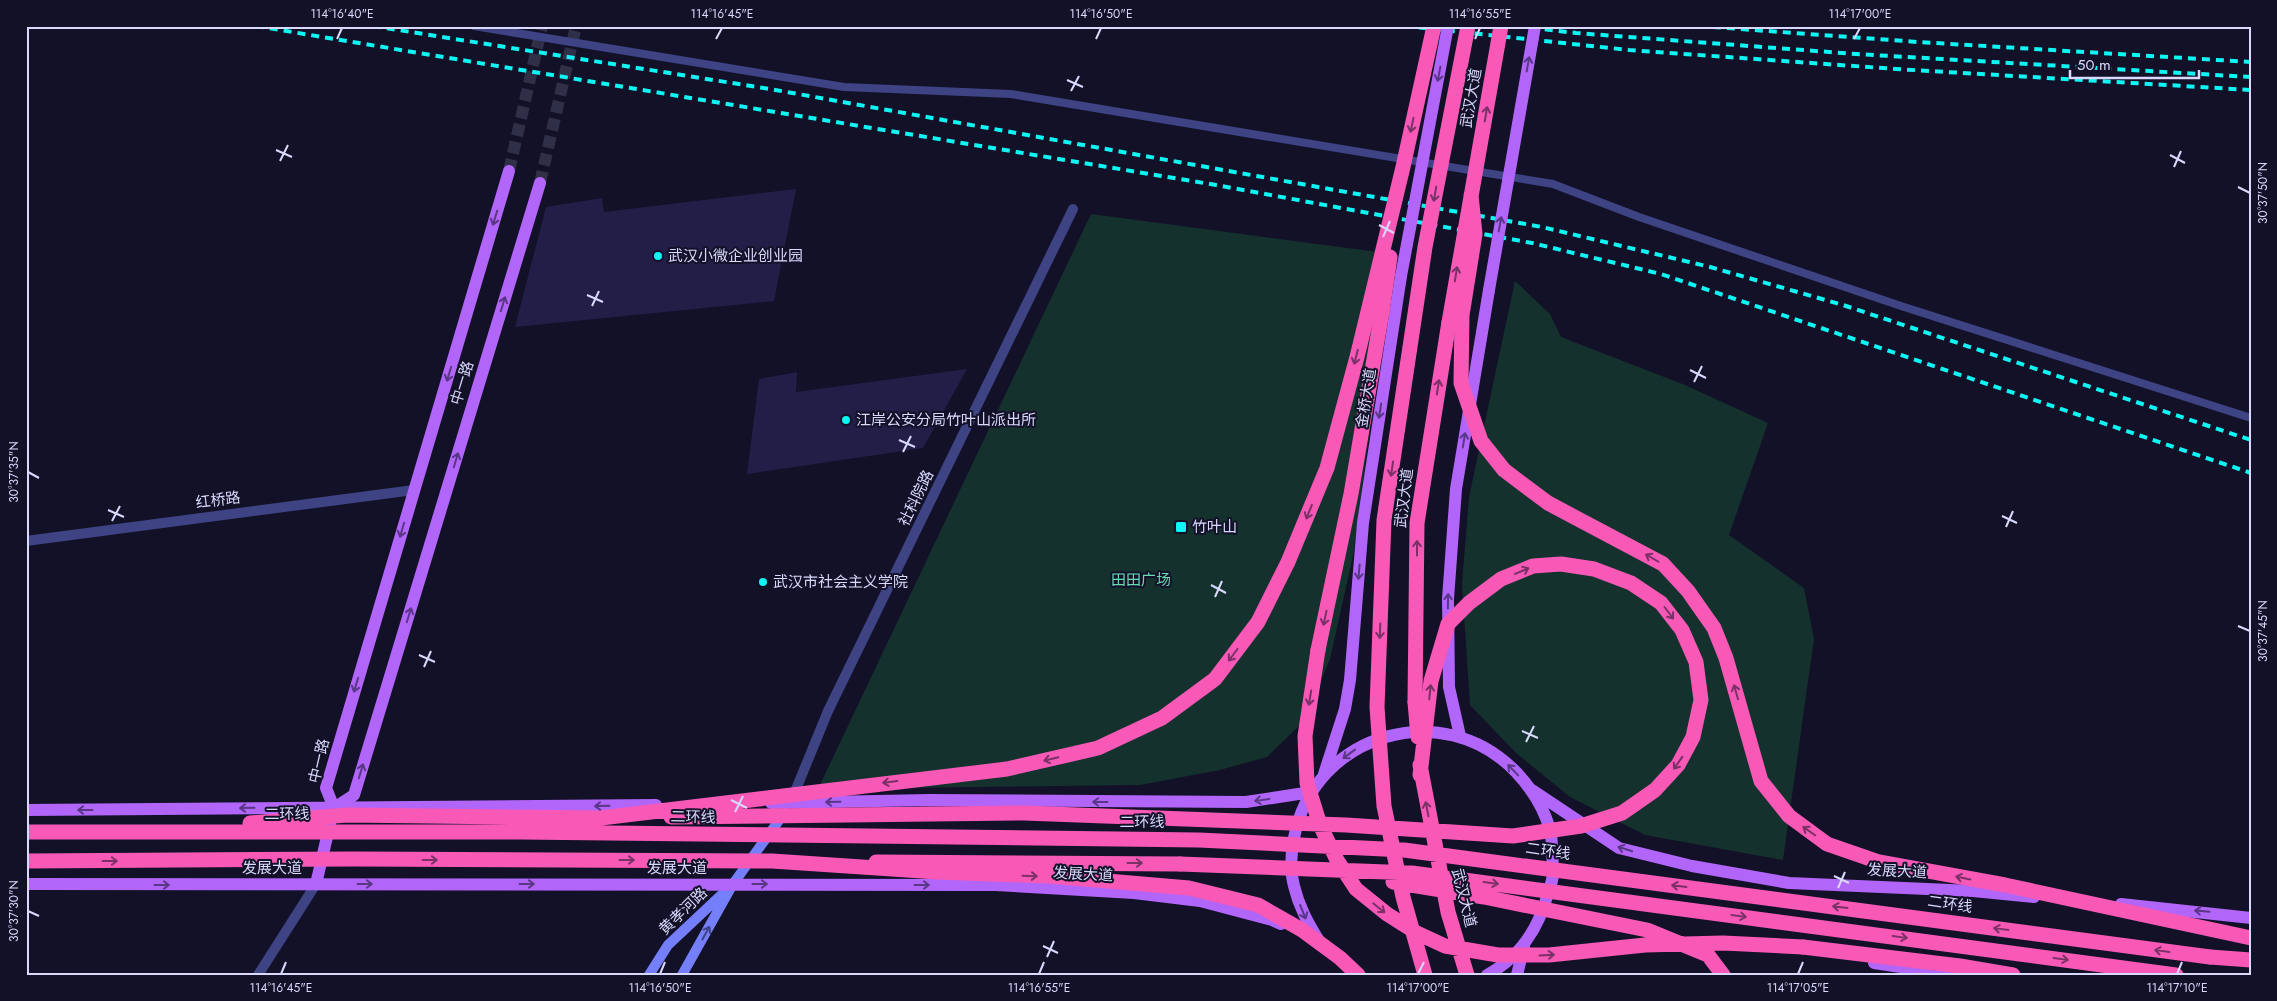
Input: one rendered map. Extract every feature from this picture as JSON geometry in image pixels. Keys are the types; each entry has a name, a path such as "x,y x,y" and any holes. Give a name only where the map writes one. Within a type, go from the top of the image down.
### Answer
{"highway":[{"path":"601,818 1007,769 1098,748 1162,718 1215,679 1258,622 1288,562 1327,468 1403,167 1434,26"},
{"name":"武汉大道","path":"1425,975 1403,897 1384,806 1377,707 1384,520 1425,247 1468,26"},
{"name":"武汉大道","path":"1468,975 1448,912 1420,775 1415,702 1417,523 1501,26"},
{"path":"1403,167 1377,346 1351,494 1318,650 1305,736 1307,783 1320,825 1337,860 1356,889 1387,914 1445,946 1498,955 1549,955 1645,945 1723,943 1803,947 1960,966 2013,975"},
{"path":"1471,195 1475,234 1462,315 1461,383 1481,441 1504,470 1548,503 1663,564 1688,591 1714,628 1726,658 1761,781 1788,816 1827,844 1879,862 2004,886 2251,938"},
{"path":"144,832 347,815 601,818 1024,813 1346,825 1513,836 1580,826 1622,813 1655,790 1678,765 1693,737 1701,700 1696,662 1682,630 1661,603 1631,583 1594,569 1561,564 1533,566 1501,580 1469,603 1448,624 1431,681 1420,775"},
{"name":"二环线","path":"26,832 520,832 1199,840 1404,850 2210,958 2251,960"},
{"path":"26,862 355,859 1180,864 1412,873 2176,975"},
{"path":"772,861 937,872 1049,876 1189,888 1211,892 1258,905 1310,936 1340,958 1358,975"},
{"path":"1180,864 1251,874 1388,881 1571,913 1647,930 1708,955 1723,975"}],"main road":[{"name":"金桥大道","path":"1324,774 1345,709 1350,680 1363,523 1401,276 1448,26"},
{"path":"1460,736 1449,687 1448,599 1456,489 1488,290 1535,26"},
{"name":"中一路","path":"509,171 326,788 334,808 354,794 540,183"},
{"path":"1358,975 1340,964 1320,942 1303,915 1293,885 1291,853 1297,822 1311,792 1324,774 1353,750 1387,735 1423,730 1460,736 1501,757 1532,790 1550,830 1553,874 1542,917 1524,945 1499,968 1487,975"},
{"name":"发展大道","path":"1532,790 1619,848 1701,867 1789,882 1972,891 2215,912 2251,918"},
{"path":"26,810 537,808 930,800 1246,802 1311,792"},
{"path":"733,884 791,803"},
{"path":"316,884 334,808"},
{"name":"发展大道","path":"26,884 996,885 1134,893 1200,901 1272,920 1320,942"},
{"name":"黄孝河路","path":"649,975 668,945 733,884"},
{"name":"黄孝河路","path":"682,975 733,884"},
{"path":"1542,917 1954,975"},
{"path":"1517,975 1524,945"}],"street":[{"name":"社科院路","path":"791,803 828,711 1073,209"},
{"name":"红桥路","path":"26,541 414,490"},
{"path":"258,975 316,884"}],"lane":[{"path":"474,26 844,87 1011,94 1553,184 1639,217 1873,296 2251,418"}],"green space":[{"name":"田田广场","path":"1091,214 1393,254 1353,556 1330,659 1304,721 1267,757 1220,770 1140,785 818,789"},
{"path":"1515,281 1550,314 1561,337 1685,385 1768,423 1729,535 1804,588 1814,639 1783,860 1645,835 1570,797 1516,753 1470,705 1462,584 1469,497"}],"building":[{"name":"武汉小微企业创业园","path":"796,189 774,301 515,327 546,207 602,198 604,212"},
{"name":"江岸公安分局竹叶山派出所","path":"967,369 923,448 747,474 759,379 797,372 796,392"}],"tunnel":[{"path":"509,171 542,26"},
{"path":"540,183 576,26"}],"railway":[{"path":"256,26 1216,185 1532,243 1661,274 2251,473"},
{"path":"373,26 770,89 1542,227 1710,267 1843,305 2251,440"},
{"path":"1405,26 1629,50 1896,69 2251,90"},
{"path":"1517,26 1576,33 1856,54 2251,77"},
{"path":"1699,26 1918,42 2251,62"}],"place":[{"name":"武汉小微企业创业园","path":"658,256"},
{"name":"江岸公安分局竹叶山派出所","path":"846,420"},
{"name":"竹叶山","path":"1181,527"},
{"name":"武汉市社会主义学院","path":"763,582"}]}
